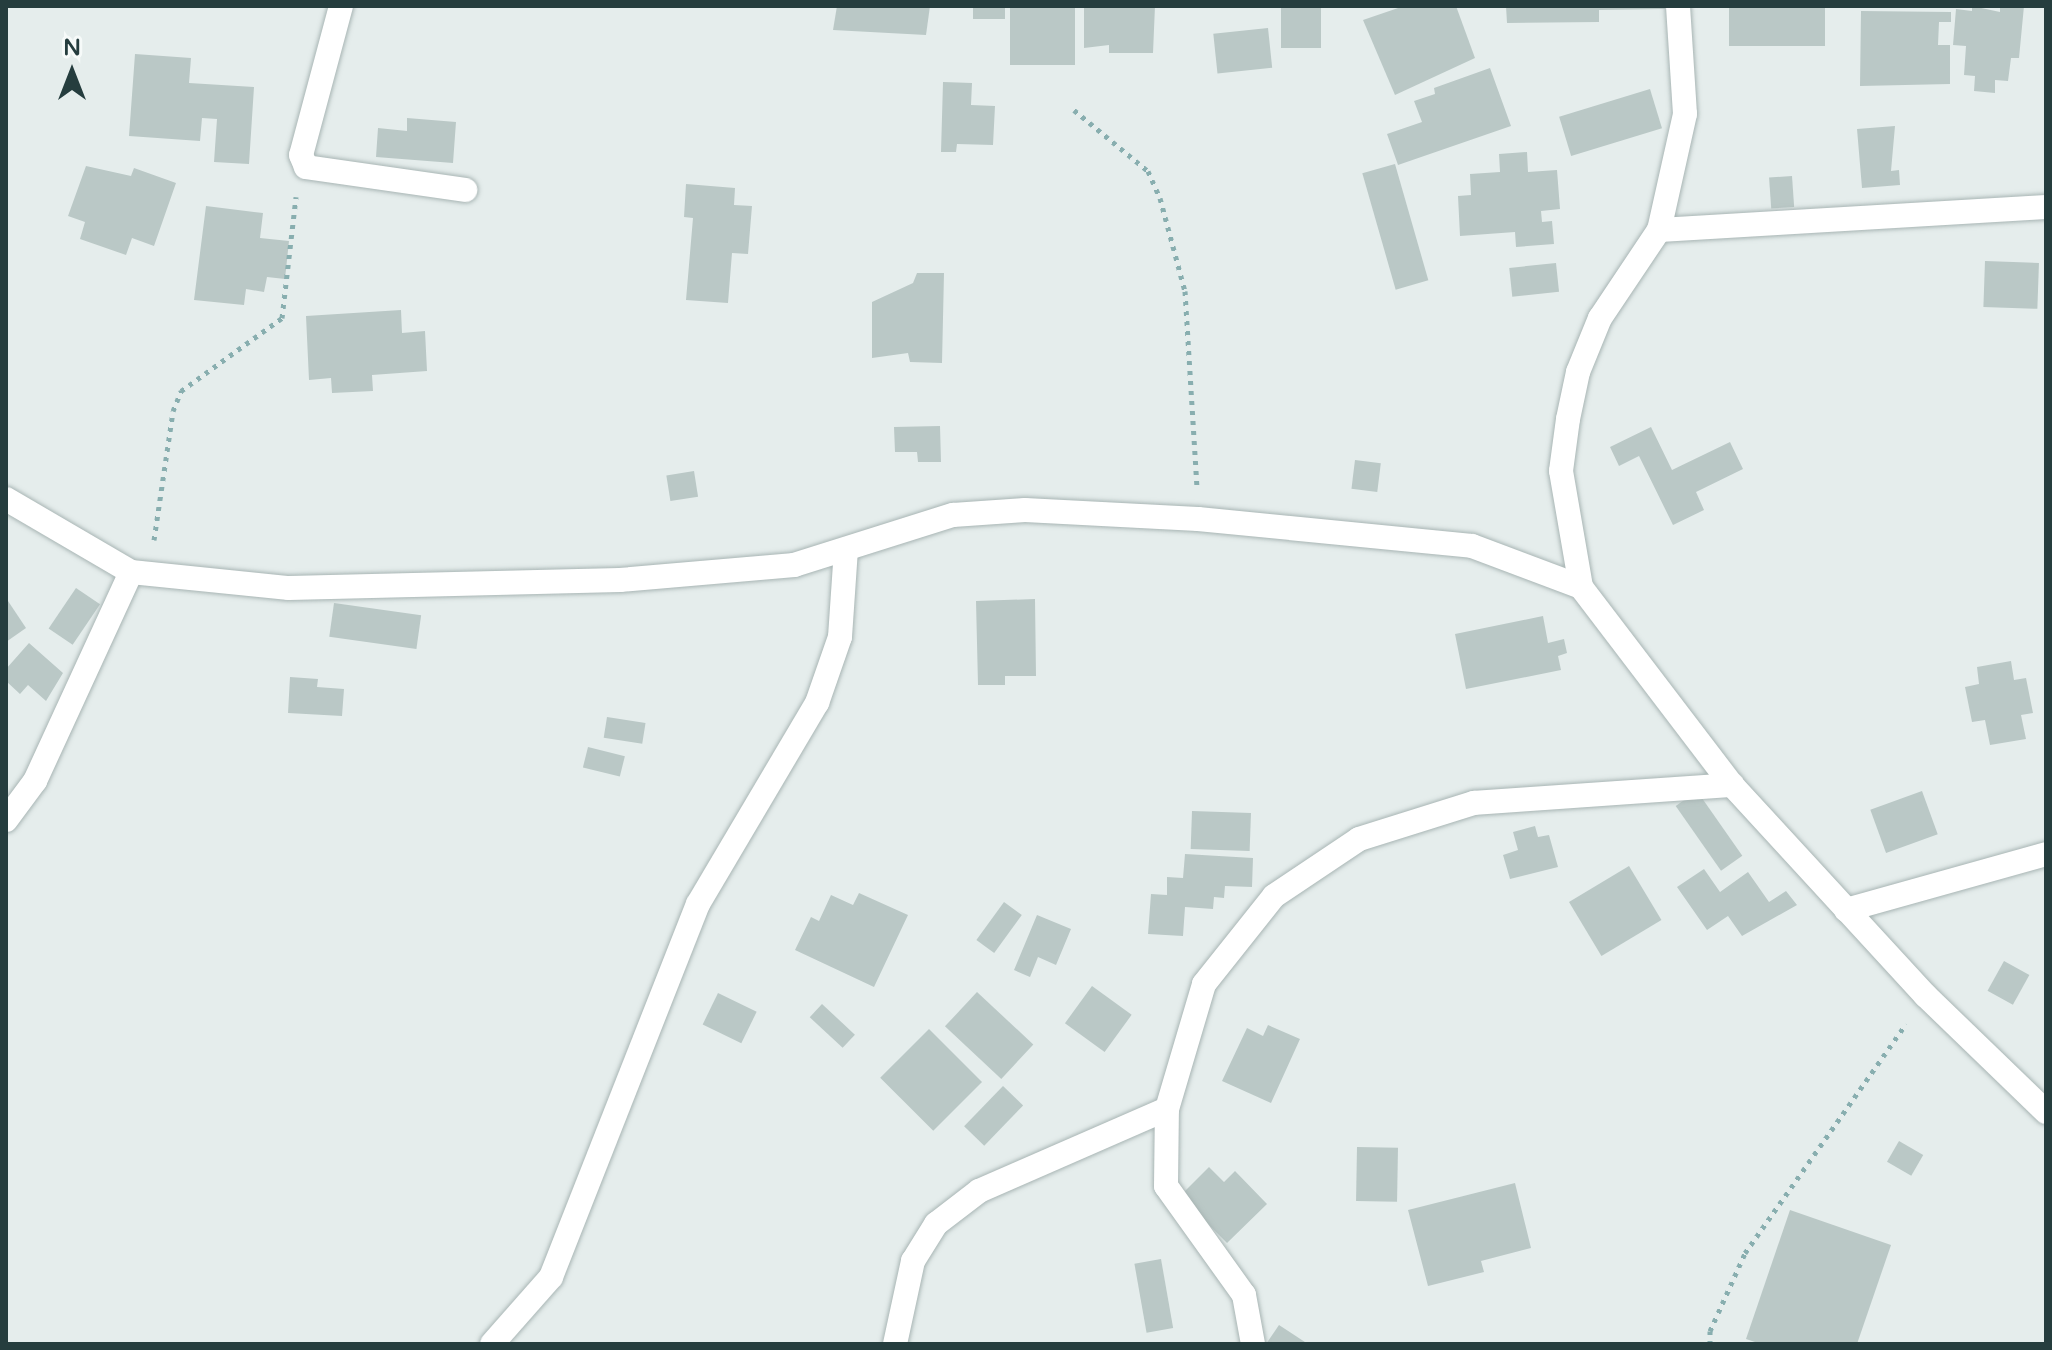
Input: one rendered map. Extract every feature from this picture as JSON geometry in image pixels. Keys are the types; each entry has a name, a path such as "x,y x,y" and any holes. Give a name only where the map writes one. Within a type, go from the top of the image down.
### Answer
{"street":[{"path":"341,6 301,155 306,167 327,173 465,190"},
{"path":"1678,6 1685,114 1659,230 1600,318 1573,396 1561,471 1581,587 1732,785 1926,996 2046,1112"},
{"path":"1659,230 2046,207"},
{"path":"6,499 140,574 289,588 620,580 794,565 953,515 1025,510 1198,519 1472,546 1581,587"},
{"path":"492,1344 551,1277 698,904 817,703 840,637 846,549"},
{"path":"6,820 35,781 140,574"},
{"path":"1253,1344 1244,1295 1166,1186 1167,1109 1204,984 1274,896 1359,839 1474,803 1732,785"},
{"path":"1846,910 2046,854"},
{"path":"895,1344 913,1261 936,1224 979,1191 1167,1109"}],"path":[{"path":"1074,110 1148,171 1160,198 1185,291 1198,519"},
{"path":"140,574 173,411 181,391 282,318 301,155"},
{"path":"1710,1344 1710,1331 1745,1253 1926,996"}],"building":[{"path":"837,6 930,6 926,35 833,30"},
{"path":"973,6 1005,6 1005,19 973,19"},
{"path":"1010,6 1075,6 1075,65 1010,65"},
{"path":"1084,6 1155,6 1153,53 1109,53 1109,45 1084,48"},
{"path":"1281,6 1321,6 1321,48 1281,48"},
{"path":"1404,6 1456,6 1475,58 1395,95 1363,20"},
{"path":"1506,6 1665,6 1665,9 1599,10 1599,22 1507,23"},
{"path":"1729,6 1825,6 1825,46 1729,46"},
{"path":"1972,6 2000,12 2000,6 2024,6 2019,58 2011,58 2008,81 1995,80 1995,93 1974,91 1975,76 1964,75 1966,46 1953,45 1956,9 1972,11"},
{"path":"1861,11 1951,12 1951,22 1939,22 1938,45 1950,45 1950,84 1860,86"},
{"path":"1268,28 1272,68 1217,74 1213,34"},
{"path":"135,54 191,58 189,83 254,87 249,164 214,162 217,119 202,118 200,141 129,136"},
{"path":"1490,68 1511,126 1398,165 1387,134 1422,122 1414,101 1435,94 1434,88"},
{"path":"943,82 972,83 971,105 995,106 993,145 957,144 956,152 941,152"},
{"path":"1650,89 1662,128 1571,156 1559,117"},
{"path":"407,118 456,122 453,163 376,157 378,128 407,131"},
{"path":"1895,126 1891,171 1899,170 1900,185 1862,188 1857,129"},
{"path":"1527,152 1528,172 1557,170 1560,209 1541,211 1542,222 1552,221 1554,244 1516,247 1515,232 1460,236 1458,196 1471,195 1470,174 1500,172 1499,154"},
{"path":"1395,164 1428,280 1396,290 1362,173"},
{"path":"86,166 131,176 134,168 176,183 154,246 132,238 126,255 80,239 85,222 68,216"},
{"path":"1792,176 1794,207 1771,209 1769,178"},
{"path":"686,184 735,188 734,205 752,206 748,254 732,253 728,303 686,300 693,218 684,217"},
{"path":"206,206 263,213 260,238 289,241 285,279 267,277 264,292 246,289 244,305 194,300"},
{"path":"1985,261 2039,263 2037,309 1983,307"},
{"path":"1556,263 1559,292 1512,297 1509,268"},
{"path":"917,273 944,273 942,363 910,362 908,353 872,358 872,302 913,283"},
{"path":"401,310 402,333 425,331 427,371 372,375 373,391 332,393 331,378 309,380 306,316"},
{"path":"940,426 941,462 918,462 917,452 895,452 894,427"},
{"path":"1651,427 1672,470 1730,442 1743,469 1696,492 1704,510 1673,525 1639,456 1619,466 1610,447"},
{"path":"1355,460 1381,463 1377,492 1351,489"},
{"path":"694,471 698,497 670,501 666,475"},
{"path":"76,588 100,604 73,645 49,629"},
{"path":"6,598 26,628 6,642"},
{"path":"1035,599 1036,676 1005,676 1005,685 978,685 976,601"},
{"path":"334,603 421,615 416,649 329,637"},
{"path":"1543,616 1548,643 1564,639 1567,653 1558,656 1561,670 1466,689 1455,634"},
{"path":"29,643 63,673 46,701 28,685 20,694 6,681 6,669"},
{"path":"2011,661 2014,680 2026,678 2033,713 2021,715 2026,739 1990,745 1985,720 1972,722 1965,687 1979,684 1977,667"},
{"path":"290,677 318,679 317,687 344,689 342,716 288,713"},
{"path":"607,717 646,723 642,744 604,738"},
{"path":"588,747 625,756 620,777 583,767"},
{"path":"1697,791 1742,856 1721,871 1676,806"},
{"path":"1922,791 1938,834 1886,853 1870,810"},
{"path":"1192,811 1251,813 1250,851 1191,849"},
{"path":"1535,826 1538,837 1549,835 1558,867 1510,879 1503,855 1518,850 1513,832"},
{"path":"1185,854 1253,858 1252,887 1225,886 1224,898 1214,897 1213,909 1185,907 1183,936 1148,934 1151,894 1167,895 1167,877 1183,878"},
{"path":"1629,866 1661,920 1601,956 1569,902"},
{"path":"1704,869 1720,892 1748,872 1769,902 1786,891 1797,905 1742,936 1728,916 1707,930 1677,887"},
{"path":"859,893 908,915 874,987 795,950 811,917 819,921 831,895 853,905"},
{"path":"1004,902 1022,915 994,953 976,940"},
{"path":"1037,915 1071,929 1056,965 1038,957 1030,977 1014,970"},
{"path":"2004,961 2029,975 2013,1005 1988,991"},
{"path":"1092,986 1132,1015 1105,1052 1065,1023"},
{"path":"977,992 1033,1045 1001,1079 945,1026"},
{"path":"718,993 757,1012 741,1043 703,1024"},
{"path":"822,1004 855,1035 843,1048 810,1017"},
{"path":"1268,1025 1300,1039 1271,1103 1222,1081 1247,1028 1263,1036"},
{"path":"929,1029 982,1082 933,1131 880,1078"},
{"path":"1003,1086 1023,1105 984,1146 964,1126"},
{"path":"1899,1141 1923,1155 1911,1176 1887,1162"},
{"path":"1357,1147 1398,1148 1397,1202 1356,1201"},
{"path":"1209,1167 1224,1182 1235,1171 1267,1204 1227,1243 1180,1196"},
{"path":"1515,1183 1531,1248 1481,1261 1484,1272 1428,1286 1408,1210"},
{"path":"1790,1210 1891,1245 1857,1344 1761,1344 1746,1339"},
{"path":"1161,1259 1173,1328 1147,1333 1134,1264"},
{"path":"1279,1325 1308,1344 1266,1344"}]}
